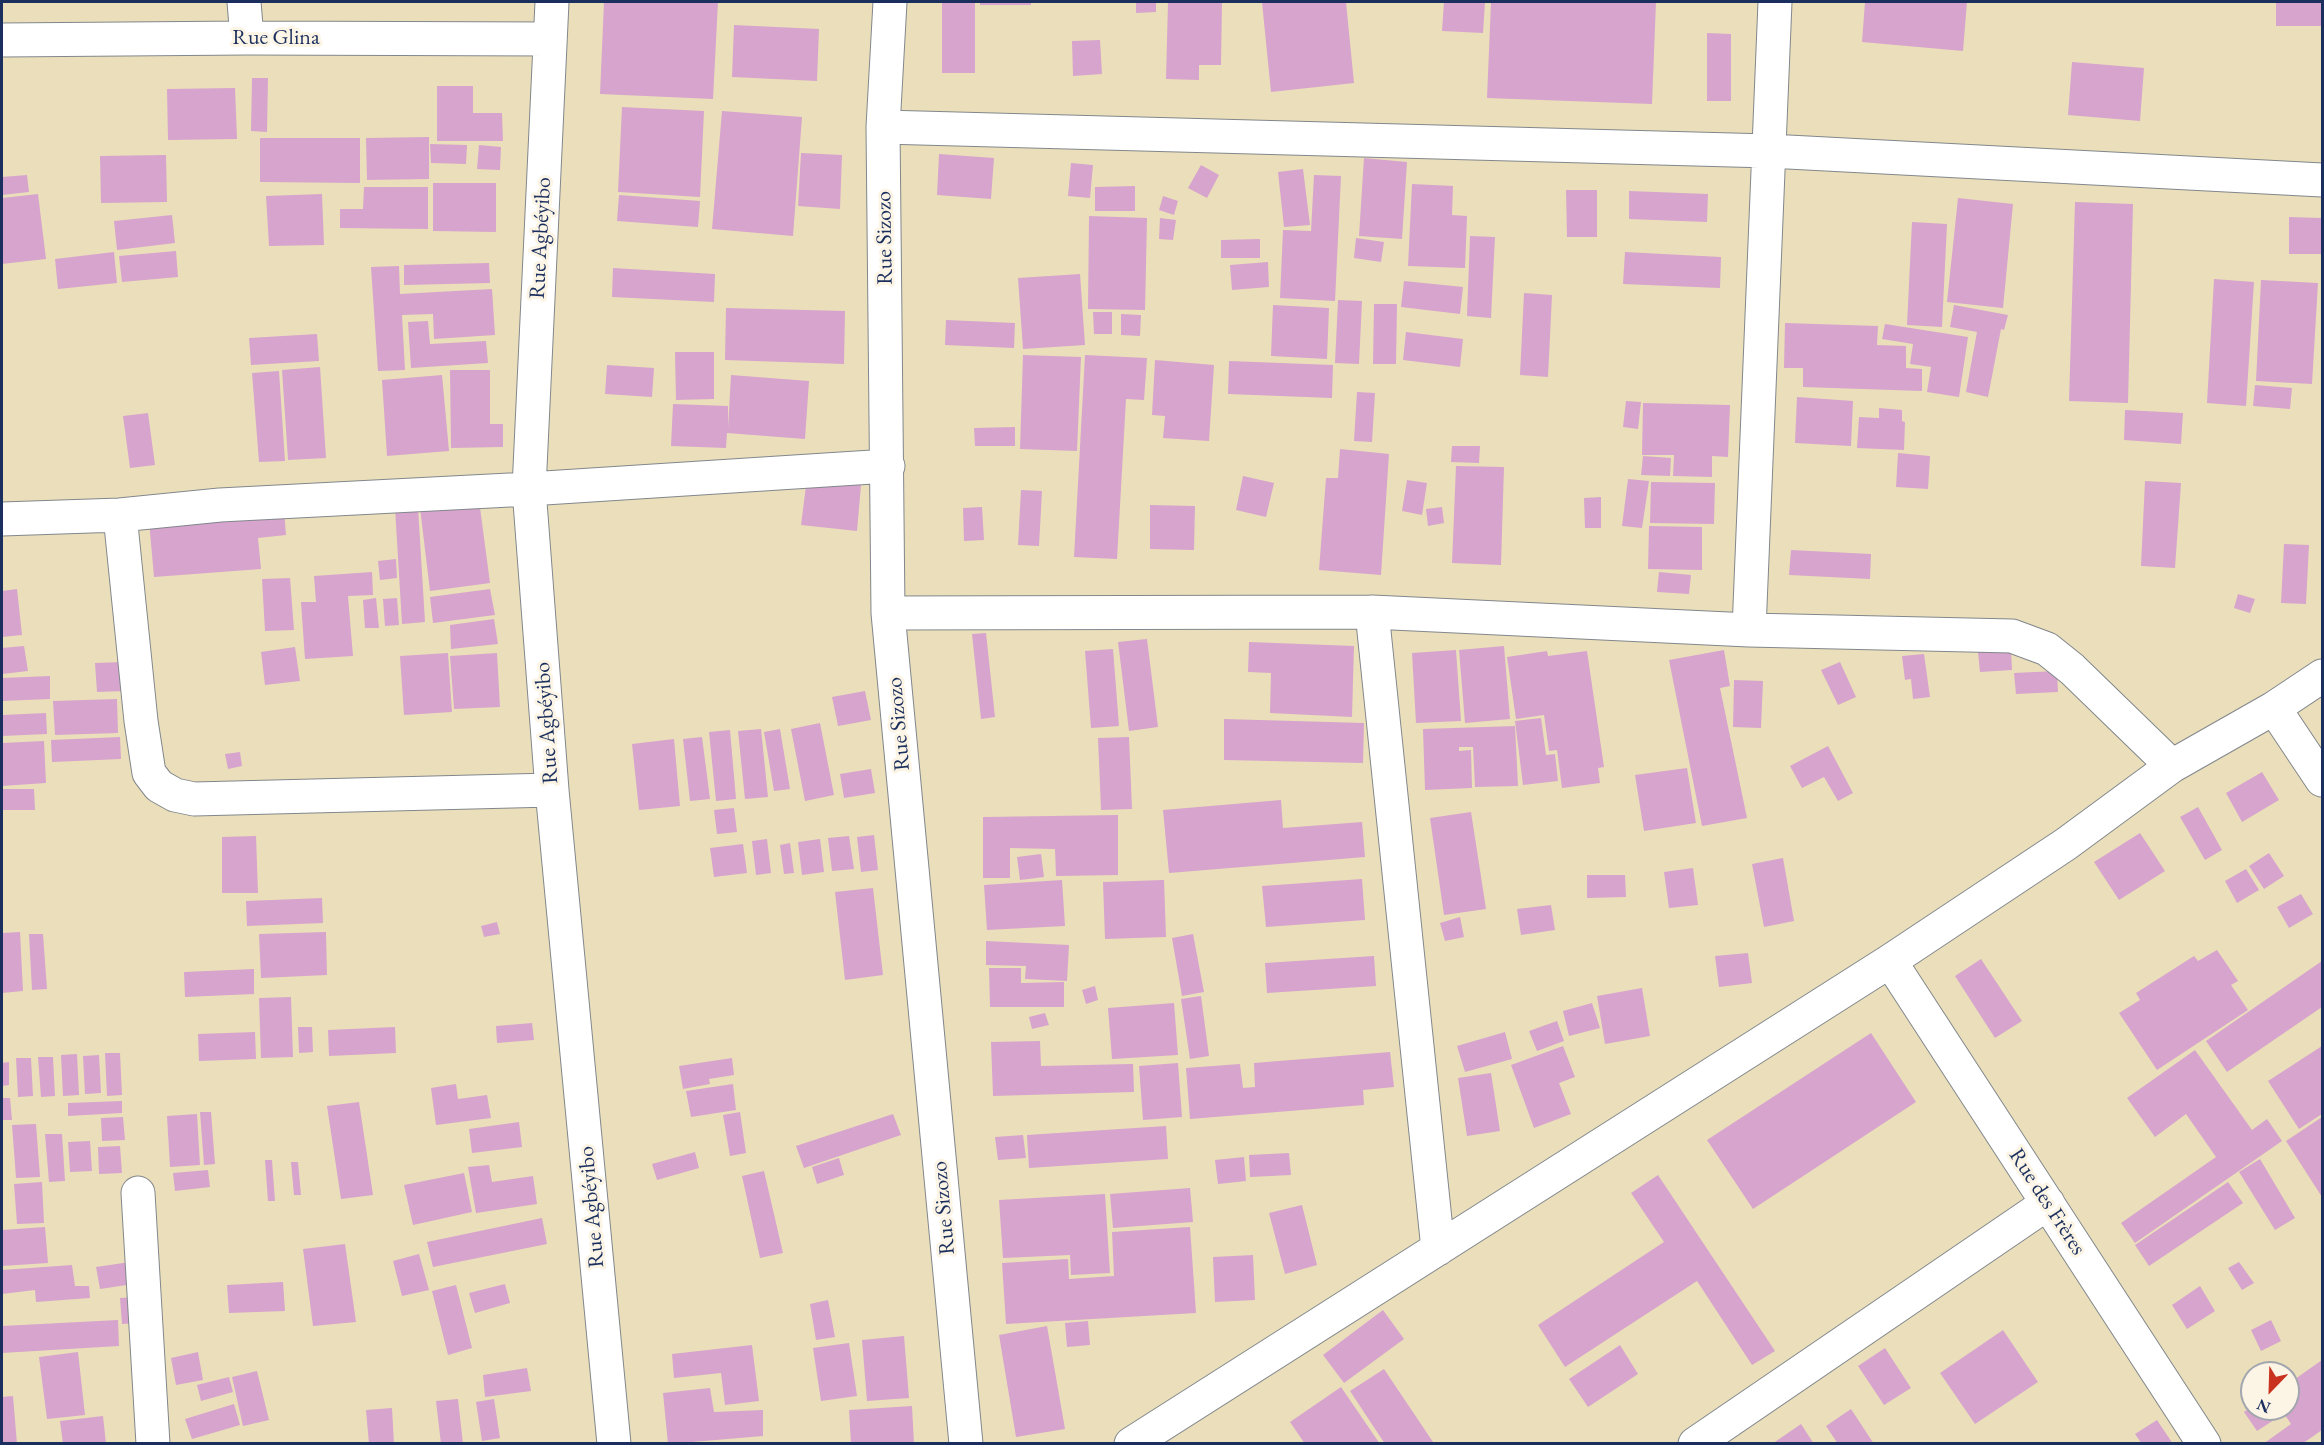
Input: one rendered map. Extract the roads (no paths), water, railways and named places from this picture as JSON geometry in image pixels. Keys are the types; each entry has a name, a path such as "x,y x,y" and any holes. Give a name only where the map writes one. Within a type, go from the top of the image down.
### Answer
{"street":[{"path":"244,2 247,38"},
{"name":"Rue Agbéyibo","path":"552,2 529,489 552,790 614,1443"},
{"name":"Rue Sizozo","path":"890,2 883,127 888,613 966,1443"},
{"path":"1749,630 1775,2"},
{"name":"Rue Glina","path":"2,40 550,39"},
{"path":"883,127 1769,151 2322,180"},
{"path":"2,519 120,515 220,505 529,489 888,466"},
{"path":"120,515 144,741 149,773 159,786 175,795 195,799 552,790"},
{"path":"1372,612 1438,1249"},
{"path":"888,613 1372,612 1749,630 2012,636 2047,649 2172,766"},
{"path":"1131,1443 1890,961 2066,844 2172,766 2274,708 2322,676"},
{"path":"2274,708 2322,780"},
{"name":"Rue des Frères","path":"1890,961 2204,1443"},
{"path":"138,1193 153,1443"},
{"path":"1695,1443 2048,1203"}]}
